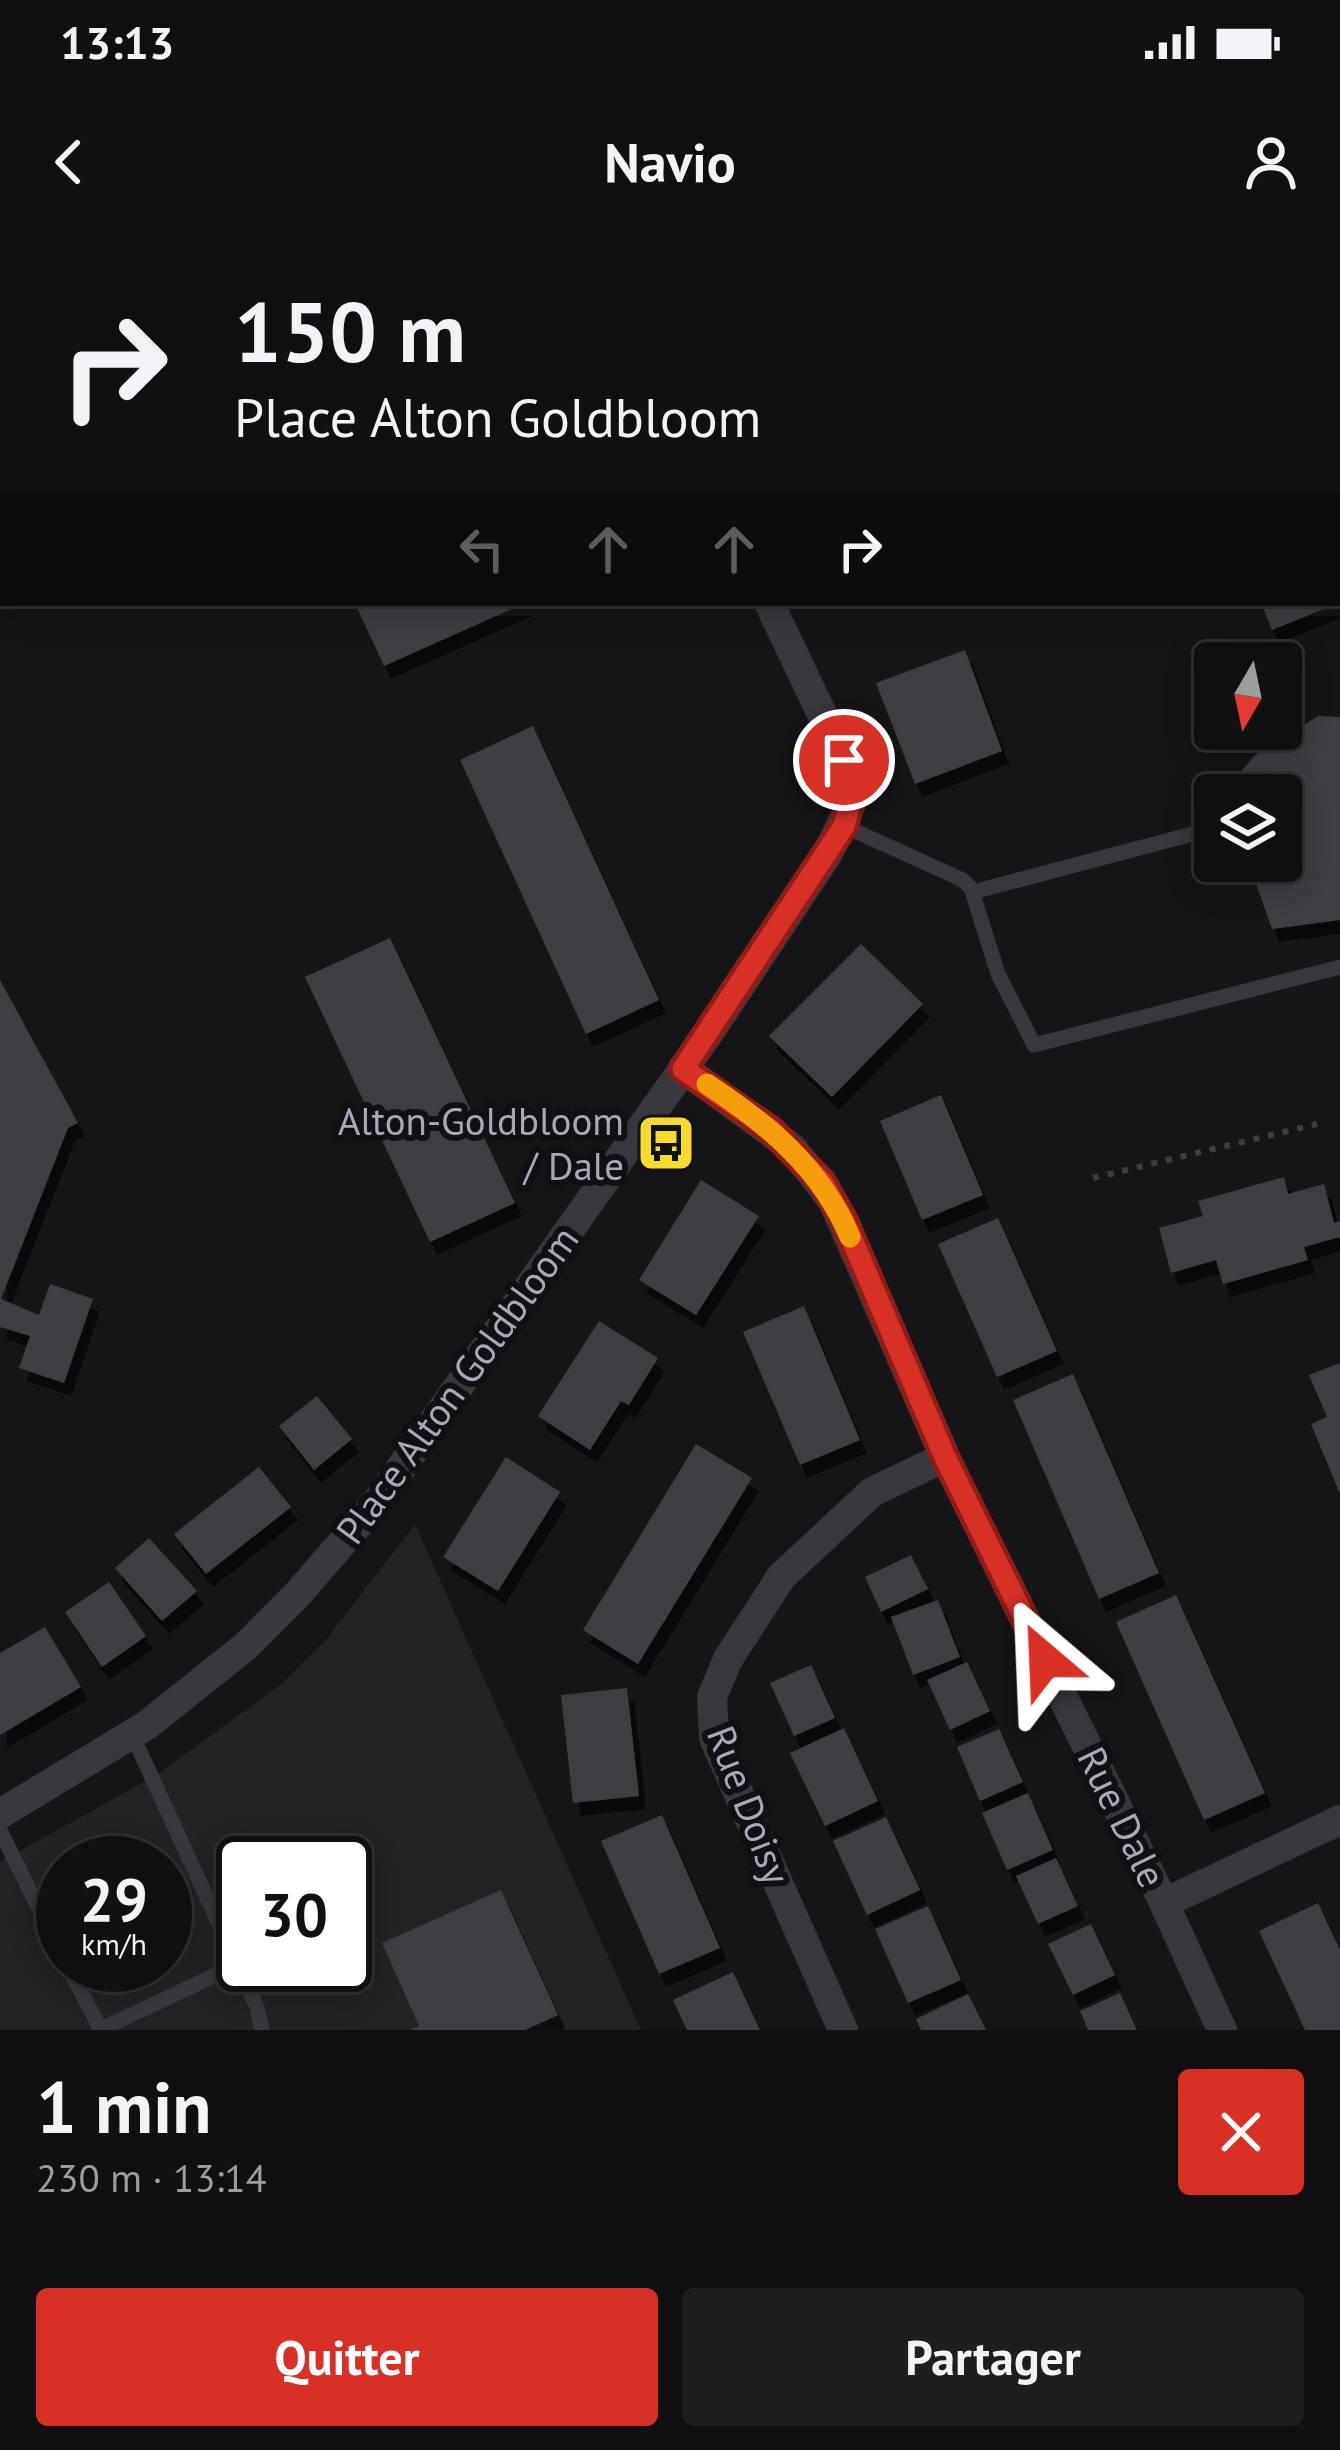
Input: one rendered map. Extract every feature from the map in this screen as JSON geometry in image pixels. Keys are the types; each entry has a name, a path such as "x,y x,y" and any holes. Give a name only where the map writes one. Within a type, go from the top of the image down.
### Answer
{"street":[{"path":"771,606 849,773 852,796 844,826"},
{"name":"Place Alton Goldbloom","path":"0,1814 178,1702 272,1622 374,1506 683,1069 844,826"},
{"name":"Rue Dale","path":"683,1069 771,1130 822,1182 844,1221 945,1457 1222,2030"},
{"name":"Rue Doisy","path":"843,2030 714,1738 712,1697 728,1659 781,1577 872,1492 945,1457"},
{"path":"1164,1903 1340,1820"}],"lane":[{"path":"844,826 963,880 973,892 998,974 1034,1046 1340,967"},
{"path":"973,892 1194,834"},
{"path":"132,1734 216,1920"},
{"path":"0,1830 36,1903"},
{"path":"81,1992 100,2030 216,1976"},
{"path":"250,1992 262,2030"}],"path":[{"path":"1093,1178 1317,1124"}],"shaded area":[{"path":"415,1524 641,2030 0,2030 0,1862 36,1842 36,1992 192,1992 192,1836 47,1836 158,1774 280,1685 325,1641"}],"building":[{"path":"356,606 518,606 384,666"},
{"path":"1262,606 1332,606 1272,630"},
{"path":"965,650 1002,751 915,784 876,683"},
{"path":"1318,716 1340,717 1340,920 1272,929 1255,882 1302,882 1302,774 1239,774 1264,750 1302,750 1302,726"},
{"path":"533,726 659,1000 586,1034 460,760"},
{"path":"390,938 515,1203 430,1242 305,977"},
{"path":"861,944 923,1004 832,1097 769,1036"},
{"path":"0,980 78,1123 68,1128 1,1299 39,1315 50,1284 93,1299 64,1383 19,1368 30,1336 0,1327"},
{"path":"941,1095 983,1195 922,1220 880,1121"},
{"path":"1284,1177 1288,1194 1324,1184 1334,1223 1340,1221 1340,1237 1304,1247 1308,1260 1223,1284 1216,1260 1171,1273 1159,1228 1203,1216 1198,1201"},
{"path":"701,1180 759,1216 696,1315 639,1280"},
{"path":"998,1218 1057,1351 997,1377 938,1244"},
{"path":"804,1306 860,1440 800,1465 743,1332"},
{"path":"599,1321 658,1358 629,1405 621,1401 590,1450 538,1416"},
{"path":"1340,1363 1340,1494 1311,1424 1327,1417 1309,1375"},
{"path":"1073,1374 1159,1573 1099,1599 1013,1400"},
{"path":"317,1396 352,1439 314,1470 279,1426"},
{"path":"696,1444 752,1478 638,1664 583,1630"},
{"path":"506,1457 560,1492 498,1591 443,1557"},
{"path":"259,1467 291,1507 206,1574 174,1534"},
{"path":"149,1538 197,1591 162,1621 115,1568"},
{"path":"911,1555 928,1589 881,1612 865,1577"},
{"path":"109,1582 146,1636 102,1667 65,1612"},
{"path":"1176,1595 1265,1793 1204,1820 1116,1622"},
{"path":"938,1600 960,1657 913,1675 891,1617"},
{"path":"45,1627 81,1687 0,1735 0,1653"},
{"path":"967,1662 990,1711 950,1730 927,1680"},
{"path":"811,1665 835,1718 794,1736 770,1683"},
{"path":"627,1688 639,1796 573,1803 561,1695"},
{"path":"844,1728 878,1801 825,1826 790,1753"},
{"path":"999,1729 1023,1782 980,1801 957,1747"},
{"path":"1028,1793 1053,1850 1007,1870 982,1813"},
{"path":"662,1815 720,1948 659,1974 601,1841"},
{"path":"886,1817 920,1890 867,1915 833,1841"},
{"path":"1056,1858 1078,1906 1038,1924 1016,1876"},
{"path":"501,1890 558,2015 525,2030 410,2030 419,2026 382,1943"},
{"path":"1318,1903 1340,1950 1340,2030 1305,2030 1259,1931"},
{"path":"928,1906 961,1980 908,2003 875,1929"},
{"path":"1091,1924 1115,1975 1073,1995 1048,1944"},
{"path":"733,1972 760,2030 687,2030 673,2000"},
{"path":"1120,1993 1137,2030 1088,2030 1080,2011"},
{"path":"968,1994 986,2030 921,2030 916,2019"}],"slow traffic":[{"path":"707,1084 792,1148 822,1182 850,1237"}],"place":[{"name":"Alton-Goldbloom / Dale","path":"666,1143"}],"route":[{"path":"844,760 852,796 844,826 683,1069 771,1130 822,1182 844,1221 945,1457 1045,1660"}]}
